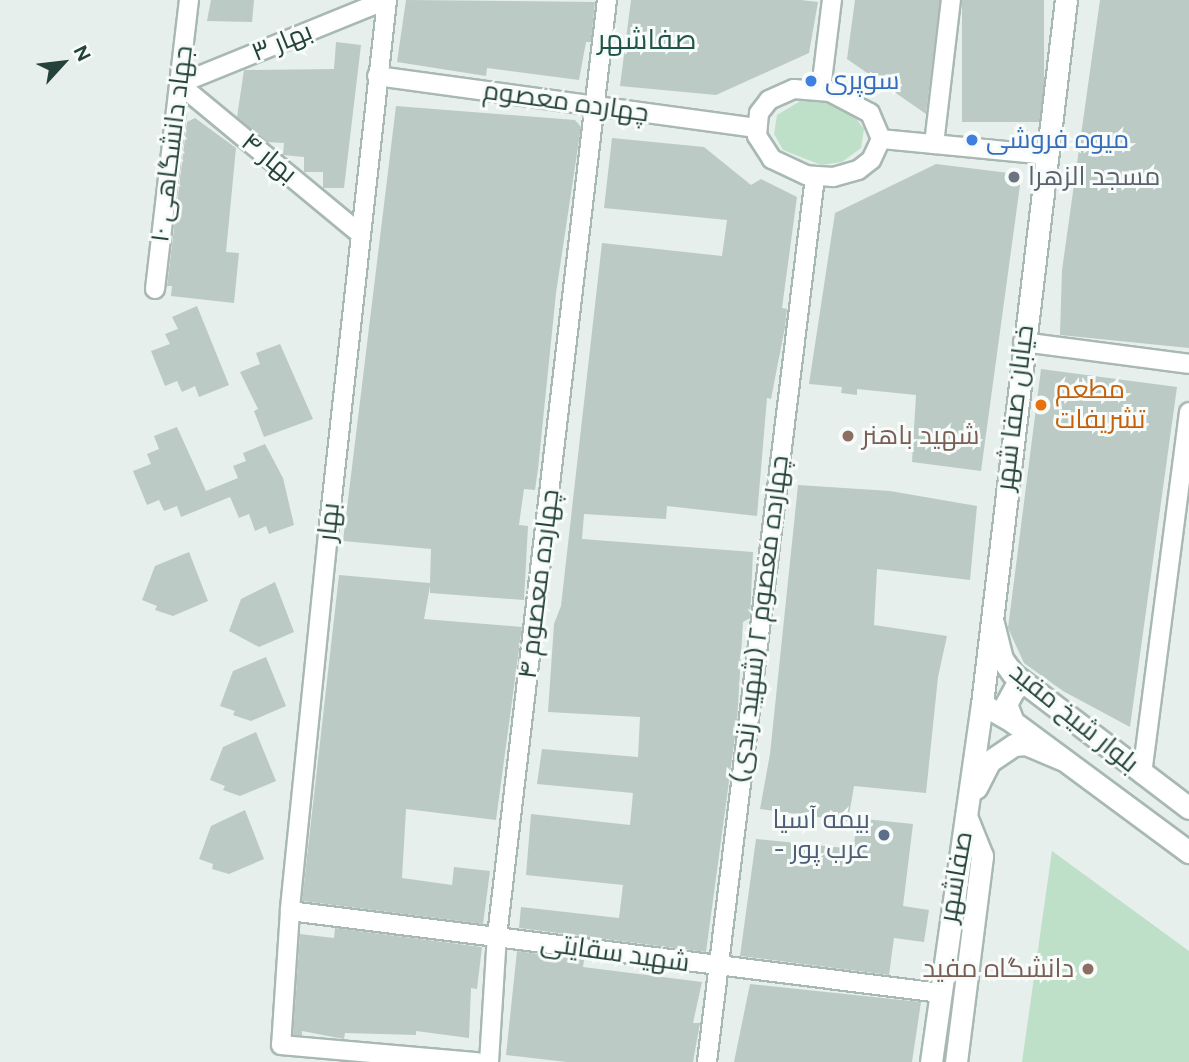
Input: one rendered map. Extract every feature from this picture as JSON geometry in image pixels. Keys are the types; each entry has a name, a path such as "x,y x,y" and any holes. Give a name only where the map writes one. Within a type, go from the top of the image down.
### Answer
{"main road":[{"name":"خیابان صفا شهر","path":"966,816 982,704 991,607 1066,0"},
{"name":"بلوار شیخ مفید","path":"991,607 1002,659 1024,684 1189,808"},
{"path":"1013,722 1006,704 1015,688 1024,684"},
{"name":"بلوار شیخ مفید","path":"982,704 1013,722 1189,852"},
{"path":"956,1062 982,856 966,816 980,777 1001,750 1026,744 1061,759"},
{"name":"صفاشهر","path":"931,1062 966,816"}],"street":[{"name":"جهاد دانشگاهی ۱۰","path":"155,289 189,0"},
{"name":"بهار ۳","path":"179,84 386,0"},
{"name":"بهار","path":"386,0 358,232 290,911 282,1045 477,1062"},
{"name":"چهارده معصوم ۴","path":"489,1062 497,936 607,0"},
{"path":"821,89 832,0"},
{"path":"934,144 951,0"},
{"name":"چهارده معصوم","path":"377,76 756,128"},
{"name":"بهار ۴","path":"179,84 358,232"},
{"path":"821,89 848,97 870,113 881,139 876,155 858,170 815,177 772,159 760,144 756,128 762,107 777,95 821,89"},
{"path":"881,139 1046,155"},
{"name":"چهارده معصوم ۲ (شهید زندی)","path":"707,1062 815,177"},
{"path":"1023,342 1189,364"},
{"path":"1142,774 1189,412"},
{"name":"شهید سقایتی","path":"290,911 497,936 717,968 940,993"}],"green space":[{"path":"802,100 823,101 851,112 864,129 861,148 842,162 821,165 783,150 774,134 777,115"},
{"path":"1052,851 1189,951 1189,1062 1022,1062"}],"building":[{"path":"211,0 254,0 252,22 207,21"},
{"path":"406,0 595,2 591,42 586,42 579,80 487,68 486,76 397,62"},
{"path":"631,0 818,2 809,53 716,95 620,86"},
{"path":"855,0 940,0 926,114 847,59"},
{"path":"962,0 1044,0 1044,122 962,122"},
{"path":"1100,0 1189,0 1189,348 1060,335 1062,270"},
{"path":"336,42 361,45 344,188 323,188 323,172 304,172 304,157 283,155 284,143 267,142 237,117 244,70 334,69"},
{"path":"396,106 575,120 581,127 556,293 535,490 524,489 519,525 528,526 524,600 430,593 430,586 424,619 522,627 496,820 406,809 402,878 452,885 454,867 490,871 483,924 302,901 339,575 430,583 431,549 343,541"},
{"path":"195,118 236,148 226,252 239,253 234,303 171,296 172,286 167,286 187,122"},
{"path":"612,138 704,147 751,185 761,179 797,197 782,308 787,309 785,327 771,399 767,398 757,516 667,506 666,519 584,514 582,539 753,552 750,618 743,622 737,722 706,952 519,928 521,907 619,918 623,885 526,875 531,814 630,825 633,793 537,784 542,749 638,757 640,717 548,712 554,624 561,606 602,243 722,256 727,220 604,208"},
{"path":"936,164 1009,173 1020,185 981,471 912,462 916,395 857,389 857,395 841,393 842,387 809,384 835,213"},
{"path":"197,306 229,385 199,397 195,386 182,392 177,381 165,386 151,351 170,344 165,334 178,329 172,317"},
{"path":"280,344 313,419 264,437 254,411 258,409 240,372 260,364 256,353"},
{"path":"1041,369 1177,387 1130,727 1063,691 1024,663 1008,628"},
{"path":"177,427 206,491 238,478 233,466 246,461 243,453 265,444 283,478 294,525 269,534 266,526 255,531 249,514 239,518 230,497 181,517 177,506 164,511 159,500 147,505 133,471 151,464 147,454 159,449 154,436"},
{"path":"798,485 890,491 977,506 970,580 877,569 874,625 947,636 938,677 926,793 854,786 848,821 760,809 770,754"},
{"path":"189,552 208,601 173,616 155,610 157,606 142,600 155,566"},
{"path":"275,582 294,632 259,647 229,631 241,599"},
{"path":"266,657 286,706 251,721 233,715 235,711 220,706 233,671"},
{"path":"256,732 276,781 240,796 223,790 225,786 210,780 223,747"},
{"path":"245,810 264,859 229,874 212,869 213,864 199,859 211,826"},
{"path":"856,818 913,824 903,906 929,910 924,942 894,938 889,975 740,956 756,839 854,849"},
{"path":"335,928 482,947 477,989 471,988 469,1038 416,1031 416,1035 345,1033 344,1039 302,1031 302,1035 293,1035 300,934 334,938"},
{"path":"517,951 584,960 583,967 702,982 693,1023 700,1023 693,1062 567,1062 506,1055"},
{"path":"750,984 921,1002 912,1062 734,1062"}],"place":[{"name":"سوپری","path":"811,81"},
{"name":"میوه فروشی","path":"972,140"},
{"name":"مسجد الزهرا","path":"1014,177"},
{"name":"مطعم تشريفات","path":"1041,405"},
{"name":"شهید باهنر","path":"848,436"},
{"name":"بیمه آسیا - عرب پور","path":"884,835"},
{"name":"دانشگاه مفید","path":"1088,969"}],"district":[{"name":"صفاشهر","path":"647,39"}]}
